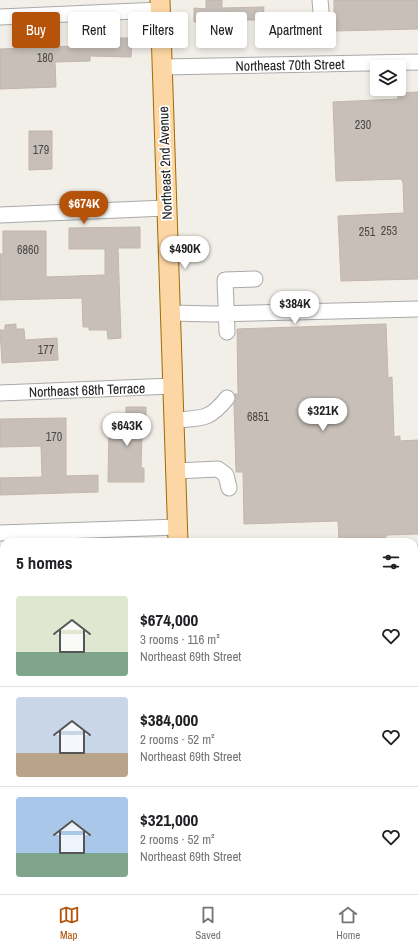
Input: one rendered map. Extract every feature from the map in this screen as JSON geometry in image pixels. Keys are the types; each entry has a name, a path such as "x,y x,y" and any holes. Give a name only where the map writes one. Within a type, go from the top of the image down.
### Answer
{"main road":[{"name":"Northeast 2nd Avenue","path":"160,5 178,534"}],"street":[{"path":"320,0 321,12"},
{"path":"0,17 160,5"},
{"name":"Northeast 70th Street","path":"162,67 418,62"},
{"path":"0,215 166,208"},
{"path":"227,332 225,280 255,279"},
{"path":"171,313 418,309"},
{"name":"Northeast 68th Terrace","path":"0,393 173,386"},
{"path":"174,420 206,417 216,412 227,398"},
{"path":"176,471 218,470 226,475 228,488"},
{"path":"0,533 178,534"}],"building":[{"path":"206,0 222,0 222,8 264,7 264,12 255,12 255,20 247,20 247,12 196,12 196,22 194,22 194,8 206,9"},
{"path":"334,0 418,0 418,29 336,31 336,12 334,12"},
{"path":"120,38 128,38 128,48 131,48 131,57 90,56 90,61 55,62 56,87 0,89 0,49 60,48 60,47 120,48"},
{"path":"418,92 418,279 341,281 338,216 404,213 403,182 401,179 336,181 333,102 398,99 398,96 406,96 406,93"},
{"path":"29,131 52,131 52,169 29,170"},
{"path":"140,227 140,248 118,248 121,338 108,339 107,330 89,330 89,327 83,327 82,298 0,300 0,254 3,254 3,231 46,231 46,277 105,275 105,249 69,249 69,228"},
{"path":"16,324 16,329 24,329 25,340 57,338 58,360 2,363 0,330 5,330 5,325"},
{"path":"386,324 388,378 392,377 394,437 400,436 400,441 418,440 418,534 386,535 386,538 339,538 338,521 244,524 243,472 236,472 234,404 236,399 235,394 238,394 237,329"},
{"path":"126,407 146,407 146,435 142,435 141,468 144,468 144,482 108,482 109,424 117,424 117,415 126,415"},
{"path":"66,418 66,476 98,475 98,492 0,495 0,478 42,477 41,446 0,447 0,419"}]}
